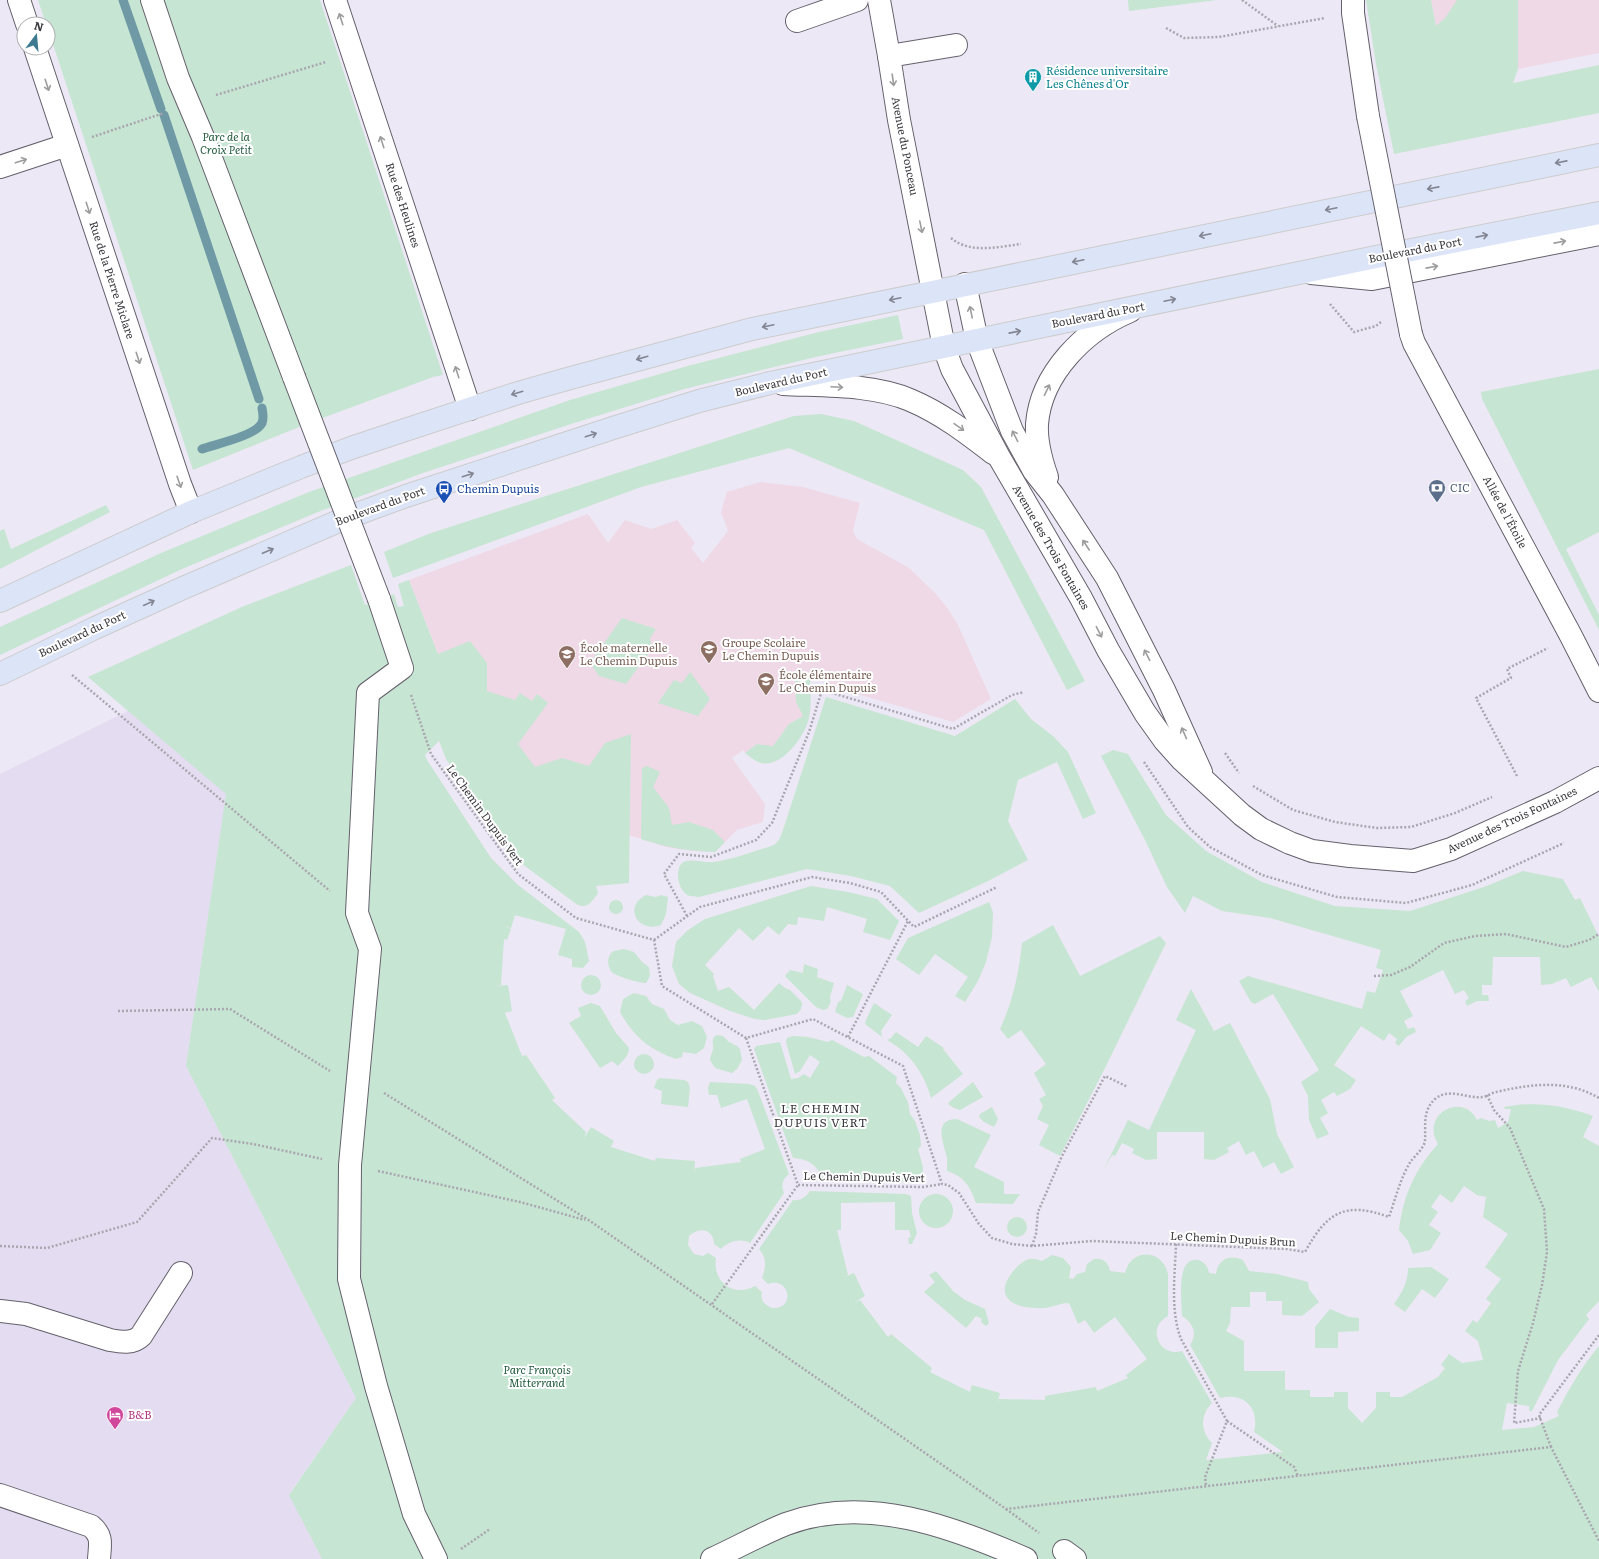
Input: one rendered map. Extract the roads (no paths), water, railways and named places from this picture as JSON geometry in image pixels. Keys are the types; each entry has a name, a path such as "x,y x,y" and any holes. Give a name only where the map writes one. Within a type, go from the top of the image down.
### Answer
{"main road":[{"path":"0,601 191,512 263,482 351,448 518,393 752,329 965,284 1599,155"},
{"name":"Boulevard du Port","path":"0,674 95,628 183,588 346,518 406,496 699,401 770,383 1599,213"}],"street":[{"path":"19,0 24,16"},
{"path":"152,0 178,78 203,137 379,599 402,668 368,693 357,913 370,949 350,1165 349,1279 376,1386 414,1514 436,1559"},
{"name":"Rue des Heulines","path":"335,0 470,409"},
{"path":"797,21 857,0"},
{"name":"Avenue du Ponceau","path":"879,0 899,120 934,291"},
{"name":"Allée de l'Étoile","path":"1353,7 1368,116 1414,343 1599,691"},
{"path":"889,56 956,45"},
{"name":"Rue de la Pierre Miclare","path":"38,56 180,484 191,512"},
{"path":"0,167 67,145"},
{"path":"1306,272 1372,279 1599,234"},
{"name":"Avenue des Trois Fontaines","path":"965,284 977,340 1012,431 1034,471 1053,496 1107,578 1164,690 1206,782"},
{"name":"Avenue des Trois Fontaines","path":"934,291 944,347 952,369 999,457 1081,598 1108,650 1145,714 1165,741 1182,760 1242,816 1261,829 1290,843 1312,851 1387,860 1413,861 1451,850 1555,802 1599,778"},
{"path":"1053,496 1041,459 1037,440 1037,423 1043,398 1060,365 1074,350 1104,324 1116,317 1140,307"},
{"path":"770,383 873,390 898,396 910,400 952,423 999,457"},
{"path":"0,1311 26,1314 110,1340 129,1341 138,1339 141,1336 181,1273"},
{"path":"0,1495 91,1526 99,1535 99,1559"},
{"path":"712,1559 787,1524 820,1516 846,1512 873,1512 908,1518 954,1530 1026,1559"}],"waterway":[{"path":"123,0 161,109"},
{"path":"164,115 259,399"},
{"path":"202,449 244,436 258,428 263,421 262,408"}],"place":[{"name":"Résidence universitaire Les Chênes d'Or","path":"1033,92"},
{"name":"CIC","path":"1437,503"},
{"name":"Chemin Dupuis","path":"444,504"},
{"name":"Groupe Scolaire Le Chemin Dupuis","path":"709,664"},
{"name":"École maternelle Le Chemin Dupuis","path":"567,669"},
{"name":"École élémentaire Le Chemin Dupuis","path":"766,696"},
{"name":"B&B","path":"115,1430"}],"district":[{"name":"LE CHEMIN DUPUIS VERT","path":"821,1116"}],"park label":[{"name":"Parc de la Croix Petit","path":"226,143"},
{"name":"Parc François Mitterrand","path":"537,1376"}]}
